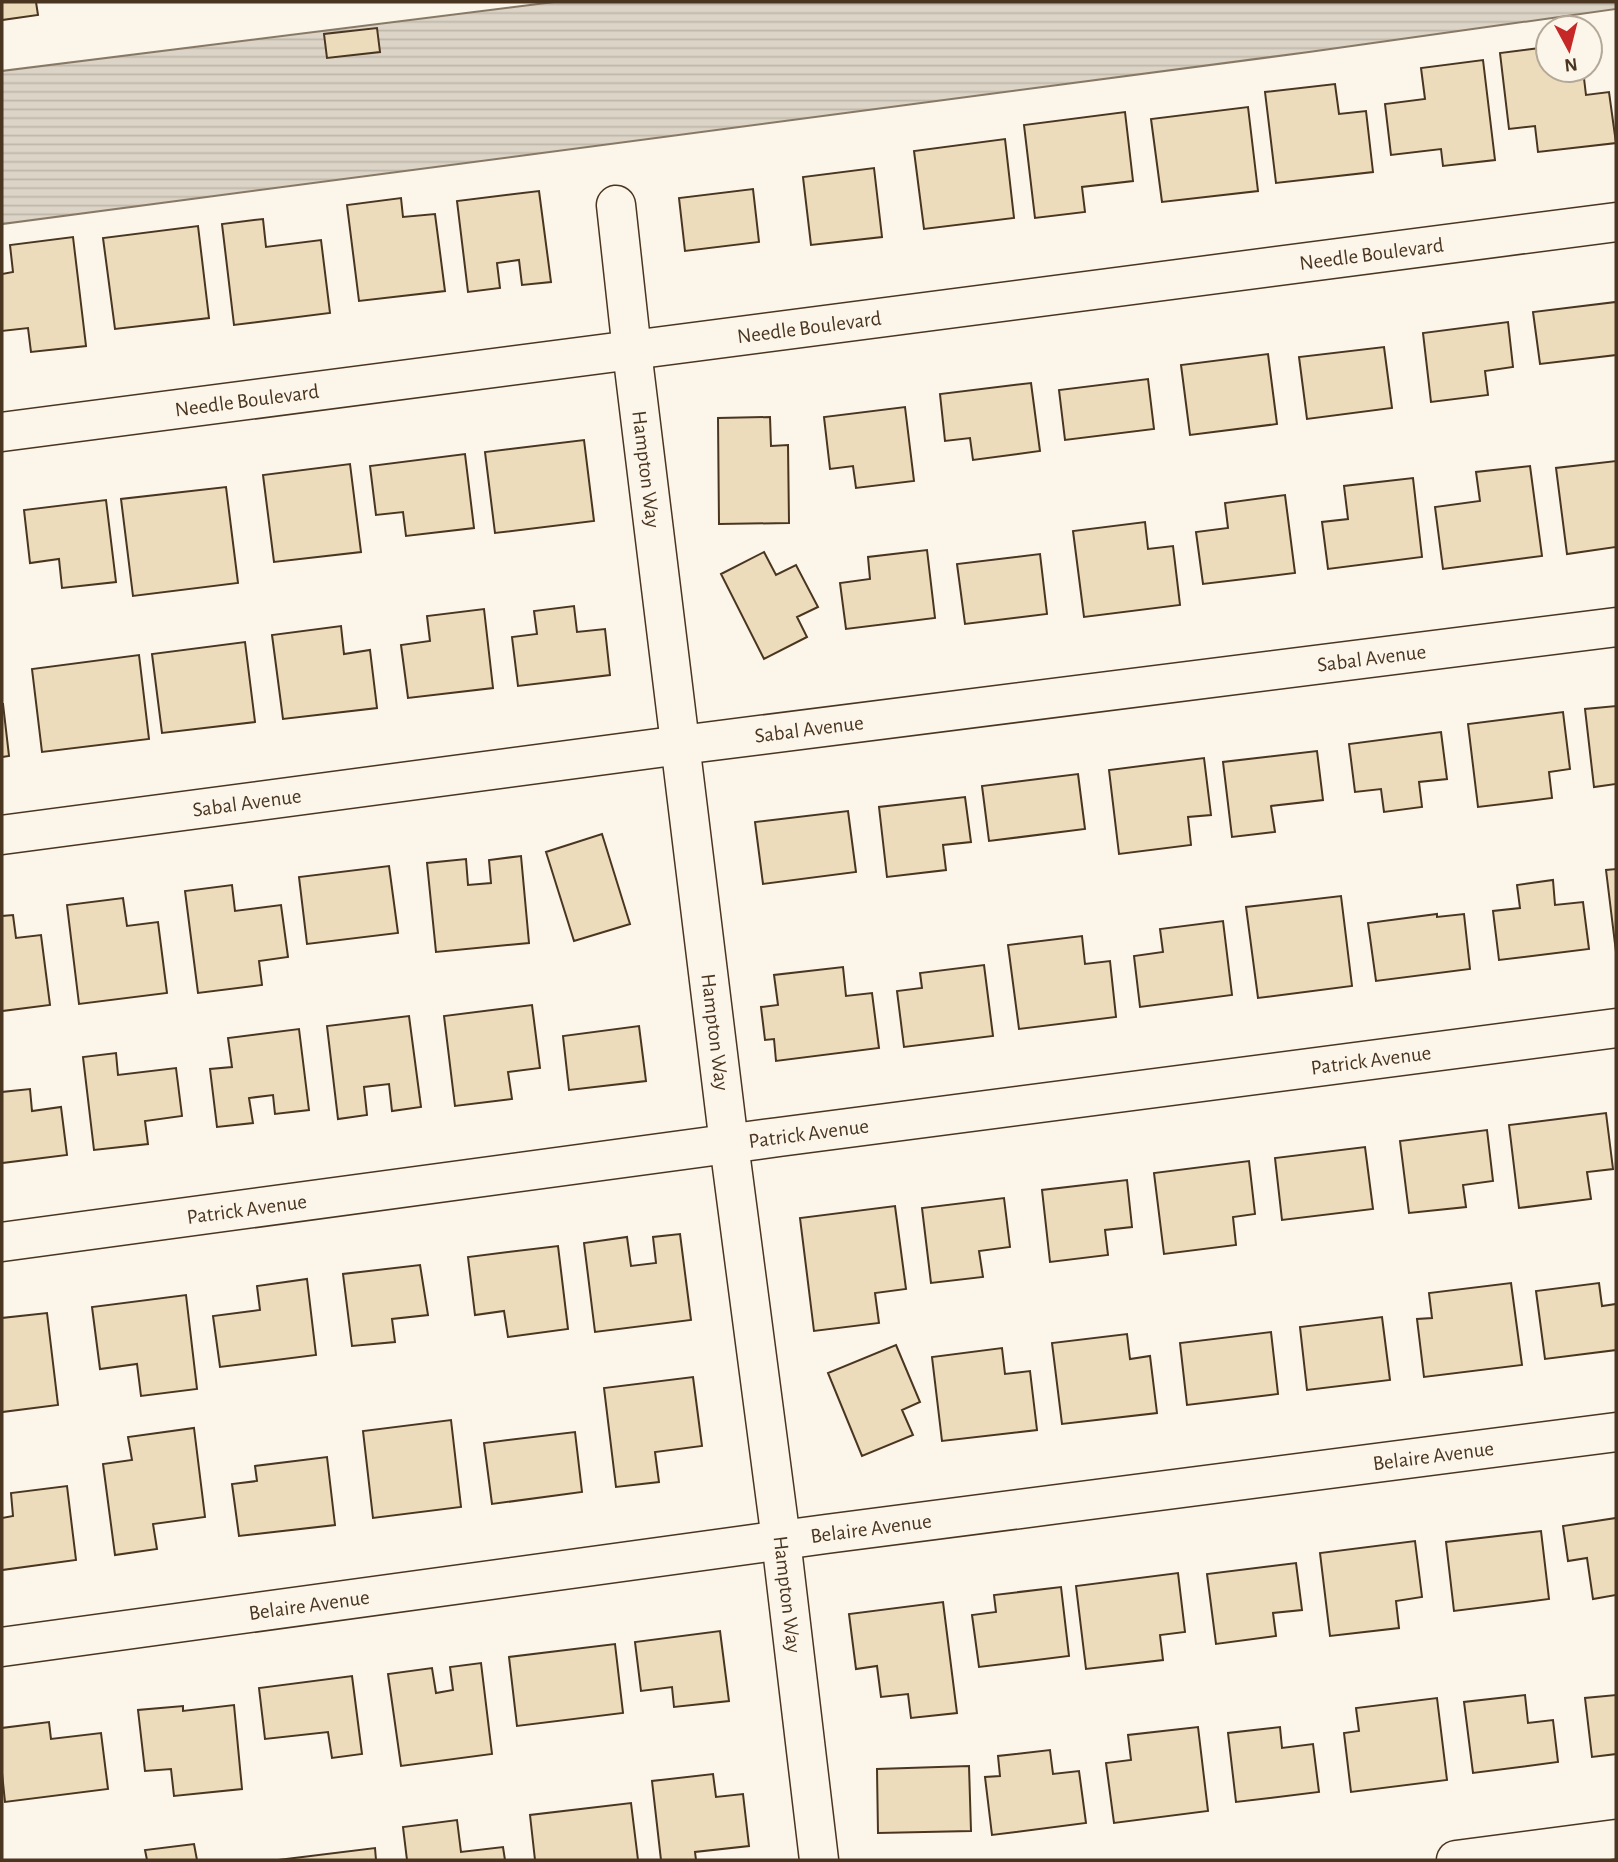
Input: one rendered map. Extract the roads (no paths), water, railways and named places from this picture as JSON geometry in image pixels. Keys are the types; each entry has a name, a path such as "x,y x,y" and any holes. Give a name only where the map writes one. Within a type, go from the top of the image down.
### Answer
{"street":[{"name":"Hampton Way","path":"617,205 632,351 819,1860"},
{"name":"Needle Boulevard","path":"2,432 1616,222"},
{"name":"Sabal Avenue","path":"2,835 681,744 1616,627"},
{"name":"Patrick Avenue","path":"2,1242 1616,1028"},
{"name":"Belaire Avenue","path":"2,1647 781,1540 1616,1432"},
{"path":"1456,1860 1616,1839"}]}
